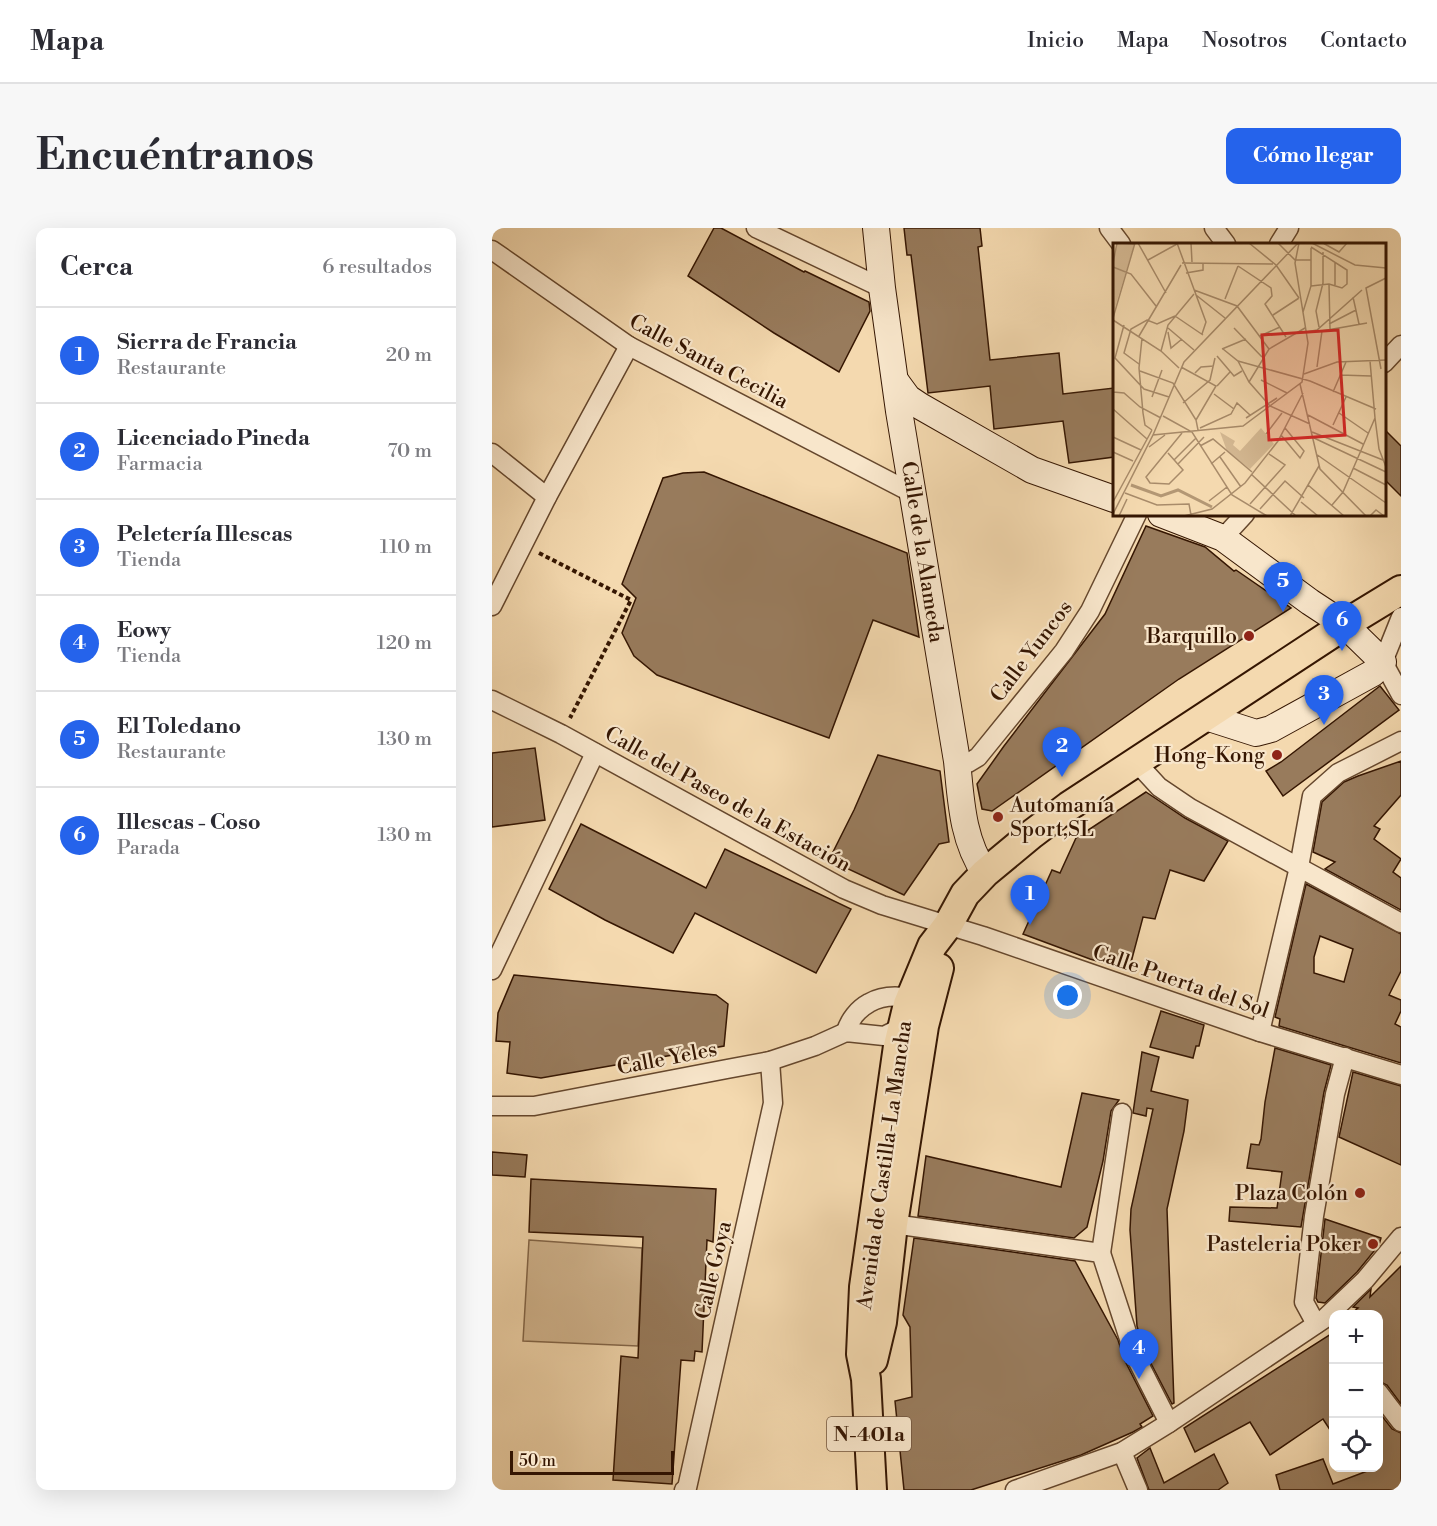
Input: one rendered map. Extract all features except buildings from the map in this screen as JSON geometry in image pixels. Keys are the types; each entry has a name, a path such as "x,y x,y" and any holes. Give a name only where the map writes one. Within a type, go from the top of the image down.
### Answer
{"main road":[{"name":"Avenida de Castilla-La Mancha","path":"872,1490 866,1379 861,1354 864,1287 907,1020 932,946 948,925 965,894 985,873 1032,834 1069,806 1401,590"},
{"name":"Avenida de Castilla-La Mancha","path":"866,1379 876,1351 882,1322 893,1224 924,1026 907,1020"}],"street":[{"path":"756,228 882,288"},
{"path":"876,228 882,288 897,383 908,398 911,414 1032,470 1113,499"},
{"path":"1109,228 1120,243"},
{"path":"1214,228 1225,243"},
{"path":"1280,243 1289,228"},
{"name":"Calle Santa Cecilia","path":"492,250 629,346 914,494"},
{"path":"1386,361 1401,345"},
{"path":"492,606 547,497 629,346"},
{"name":"Calle de la Alameda","path":"911,414 914,494 968,839 985,873"},
{"path":"492,453 547,497"},
{"name":"Calle Yuncos","path":"957,761 968,763 978,757 1064,651 1090,611 1136,516"},
{"path":"1166,516 1223,538 1392,660"},
{"path":"1223,538 1243,516"},
{"path":"1401,617 1392,660 1401,695"},
{"path":"1206,717 1256,733 1271,729 1373,673 1392,660"},
{"name":"Calle del Paseo de la Estación","path":"492,699 561,734 844,889 882,905 948,925"},
{"path":"1260,1032 1299,867 1312,796 1338,773 1401,741"},
{"path":"492,970 499,945 595,753"},
{"path":"1136,762 1160,787 1190,808 1401,923"},
{"name":"Calle Puerta del Sol","path":"948,925 1260,1032 1401,1075"},
{"path":"895,997 907,1020 846,1032 852,1018 869,1002 880,998 895,997"},
{"name":"Calle Yeles","path":"492,1106 534,1106 770,1061 815,1046 846,1032"},
{"path":"1325,1325 1304,1302 1321,1174 1335,1094 1345,1057"},
{"name":"Calle Goya","path":"685,1489 773,1103 770,1061"},
{"path":"1122,1113 1101,1253 1134,1354 1169,1423"},
{"path":"893,1224 1101,1253"},
{"path":"1015,1490 1122,1452 1325,1325 1401,1237"},
{"path":"1383,1399 1401,1422"},
{"path":"1122,1452 1138,1490"}],"path":[{"path":"523,544 631,600 561,734"}],"shaded area":[{"path":"529,1240 642,1248 638,1346 523,1341"}],"place":[{"name":"El Toledano","path":"1283,612"},
{"name":"Barquillo","path":"1249,636"},
{"name":"Illescas - Coso","path":"1342,651"},
{"name":"Peletería Illescas","path":"1324,725"},
{"name":"Hong-Kong","path":"1277,755"},
{"name":"Licenciado Pineda","path":"1062,777"},
{"name":"Automanía Sport,SL","path":"998,817"},
{"name":"Sierra de Francia","path":"1030,925"},
{"name":"Plaza Colón","path":"1360,1193"},
{"name":"Pasteleria Poker","path":"1373,1244"},
{"name":"Eowy","path":"1139,1379"}]}
